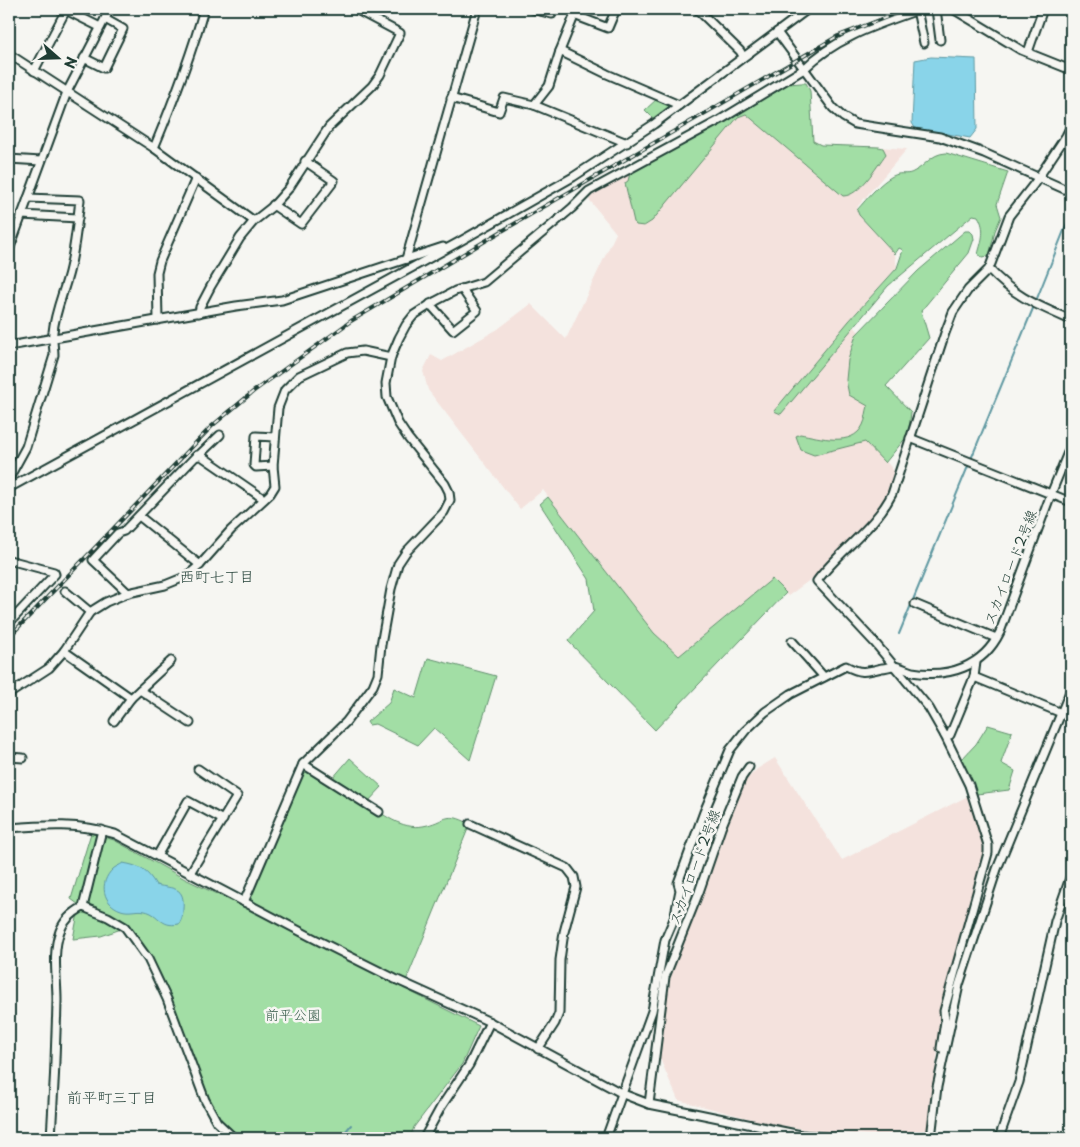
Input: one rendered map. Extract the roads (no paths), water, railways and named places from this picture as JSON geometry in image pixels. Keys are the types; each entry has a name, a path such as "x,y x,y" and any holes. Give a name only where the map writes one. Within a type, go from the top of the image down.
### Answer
{"street":[{"path":"34,71 65,9 100,27"},
{"path":"9,250 67,92 110,9"},
{"path":"154,148 189,59 204,9"},
{"path":"199,313 200,307 211,286 240,238 254,221 274,205 289,188 328,127 376,81 400,33 355,9"},
{"path":"406,259 477,9"},
{"path":"532,9 552,14 554,9"},
{"path":"534,105 549,86 575,12 608,28 616,9"},
{"path":"697,9 743,56"},
{"path":"9,488 457,243 573,177 627,143 808,9"},
{"path":"244,902 303,764 346,722 373,686 378,674 391,588 398,564 406,552 444,512 450,500 445,484 408,438 386,397 386,382 391,357 406,325 414,315 430,304 462,289 484,282 572,208 589,191 720,120 804,68 842,40 919,9 924,43"},
{"path":"936,9 940,40"},
{"path":"953,9 1021,50 1071,70"},
{"path":"1028,52 1044,9"},
{"path":"84,58 104,68 123,29 105,19"},
{"path":"777,32 833,108 855,124 940,137 984,153 1071,192"},
{"path":"560,51 607,74 679,105"},
{"path":"9,54 154,148 254,221"},
{"path":"451,98 499,112 504,98 534,105 627,143"},
{"path":"939,1079 939,1064 945,1021 944,1011 988,853 988,844 969,785 929,708 875,643 817,581 827,567 885,508 892,494 953,312 968,290 989,269 1009,216 1066,136 1071,126"},
{"path":"9,160 41,161"},
{"path":"274,205 301,224 334,181 305,161"},
{"path":"158,320 157,273 160,261 196,178"},
{"path":"9,478 26,447 54,354 53,338 56,313 69,272 80,200 28,198"},
{"path":"21,215 78,218"},
{"path":"9,346 282,300 457,243"},
{"path":"989,269 1003,284 1034,304 1071,320"},
{"path":"430,304 453,330 477,311 462,289"},
{"path":"9,694 49,668 64,651 90,612 106,602 128,593 165,584 187,576 200,565 231,530 270,494 274,486 275,426 280,402 285,390 299,376 346,353 363,351 391,357"},
{"path":"128,593 93,560 118,533 124,531 220,435"},
{"path":"273,466 256,467 254,465 256,436 275,437"},
{"path":"910,438 1071,502"},
{"name":"スカイロード2号線","path":"824,677 846,666 857,672 893,666 912,672 932,674 964,668 982,657 996,638 1071,446"},
{"path":"198,456 203,457 264,499"},
{"path":"139,516 200,565"},
{"path":"9,560 54,572 55,574 9,622"},
{"path":"65,591 90,612"},
{"path":"915,604 996,638"},
{"path":"606,1138 651,1013 665,940 674,920 680,890 678,883 704,812 730,750 745,731 765,712 791,694 824,677 792,641"},
{"path":"64,651 131,698"},
{"path":"114,721 131,698 171,662"},
{"path":"945,736 950,735 974,677 976,662"},
{"path":"974,677 1071,717"},
{"path":"140,690 190,723"},
{"path":"931,1138 939,1079 959,985 997,869 1071,690"},
{"path":"9,757 23,758"},
{"path":"303,764 379,812"},
{"name":"スカイロード2号線","path":"649,1104 665,977 699,892 721,828 742,777 749,767"},
{"path":"190,873 237,796 237,794 198,769"},
{"path":"157,856 188,800 223,820"},
{"path":"470,824 567,868 574,876 576,887 564,932 560,960 559,1013 555,1023 538,1049"},
{"path":"9,828 64,825 86,826 115,834 364,964 490,1022 623,1094 649,1104 801,1134 836,1138"},
{"path":"51,1138 56,1035 55,960 60,932 65,920 83,907 102,830"},
{"path":"999,1138 1019,1082 1056,920 1071,875"},
{"path":"83,907 108,917 124,928 148,959 167,999 206,1100 217,1122 234,1138"},
{"path":"424,1138 441,1107 469,1064 490,1022"}],"water":[{"path":"931,57 976,59 977,129 970,138 915,128 912,123 915,60"},
{"path":"123,863 142,869 156,885 173,888 180,892 183,911 179,924 168,924 145,911 121,910 110,903 105,892 105,880 113,869"}],"waterway":[{"path":"1036,301 1071,213"},
{"path":"899,634 1034,306"},
{"path":"344,1138 343,1132 351,1125"}],"railway":[{"path":"9,637 212,426 254,391 351,321 838,36 908,9"}],"district":[{"name":"西町七丁目","path":"217,575"},
{"name":"前平町三丁目","path":"112,1096"}],"park label":[{"name":"前平公園","path":"293,1014"}]}
